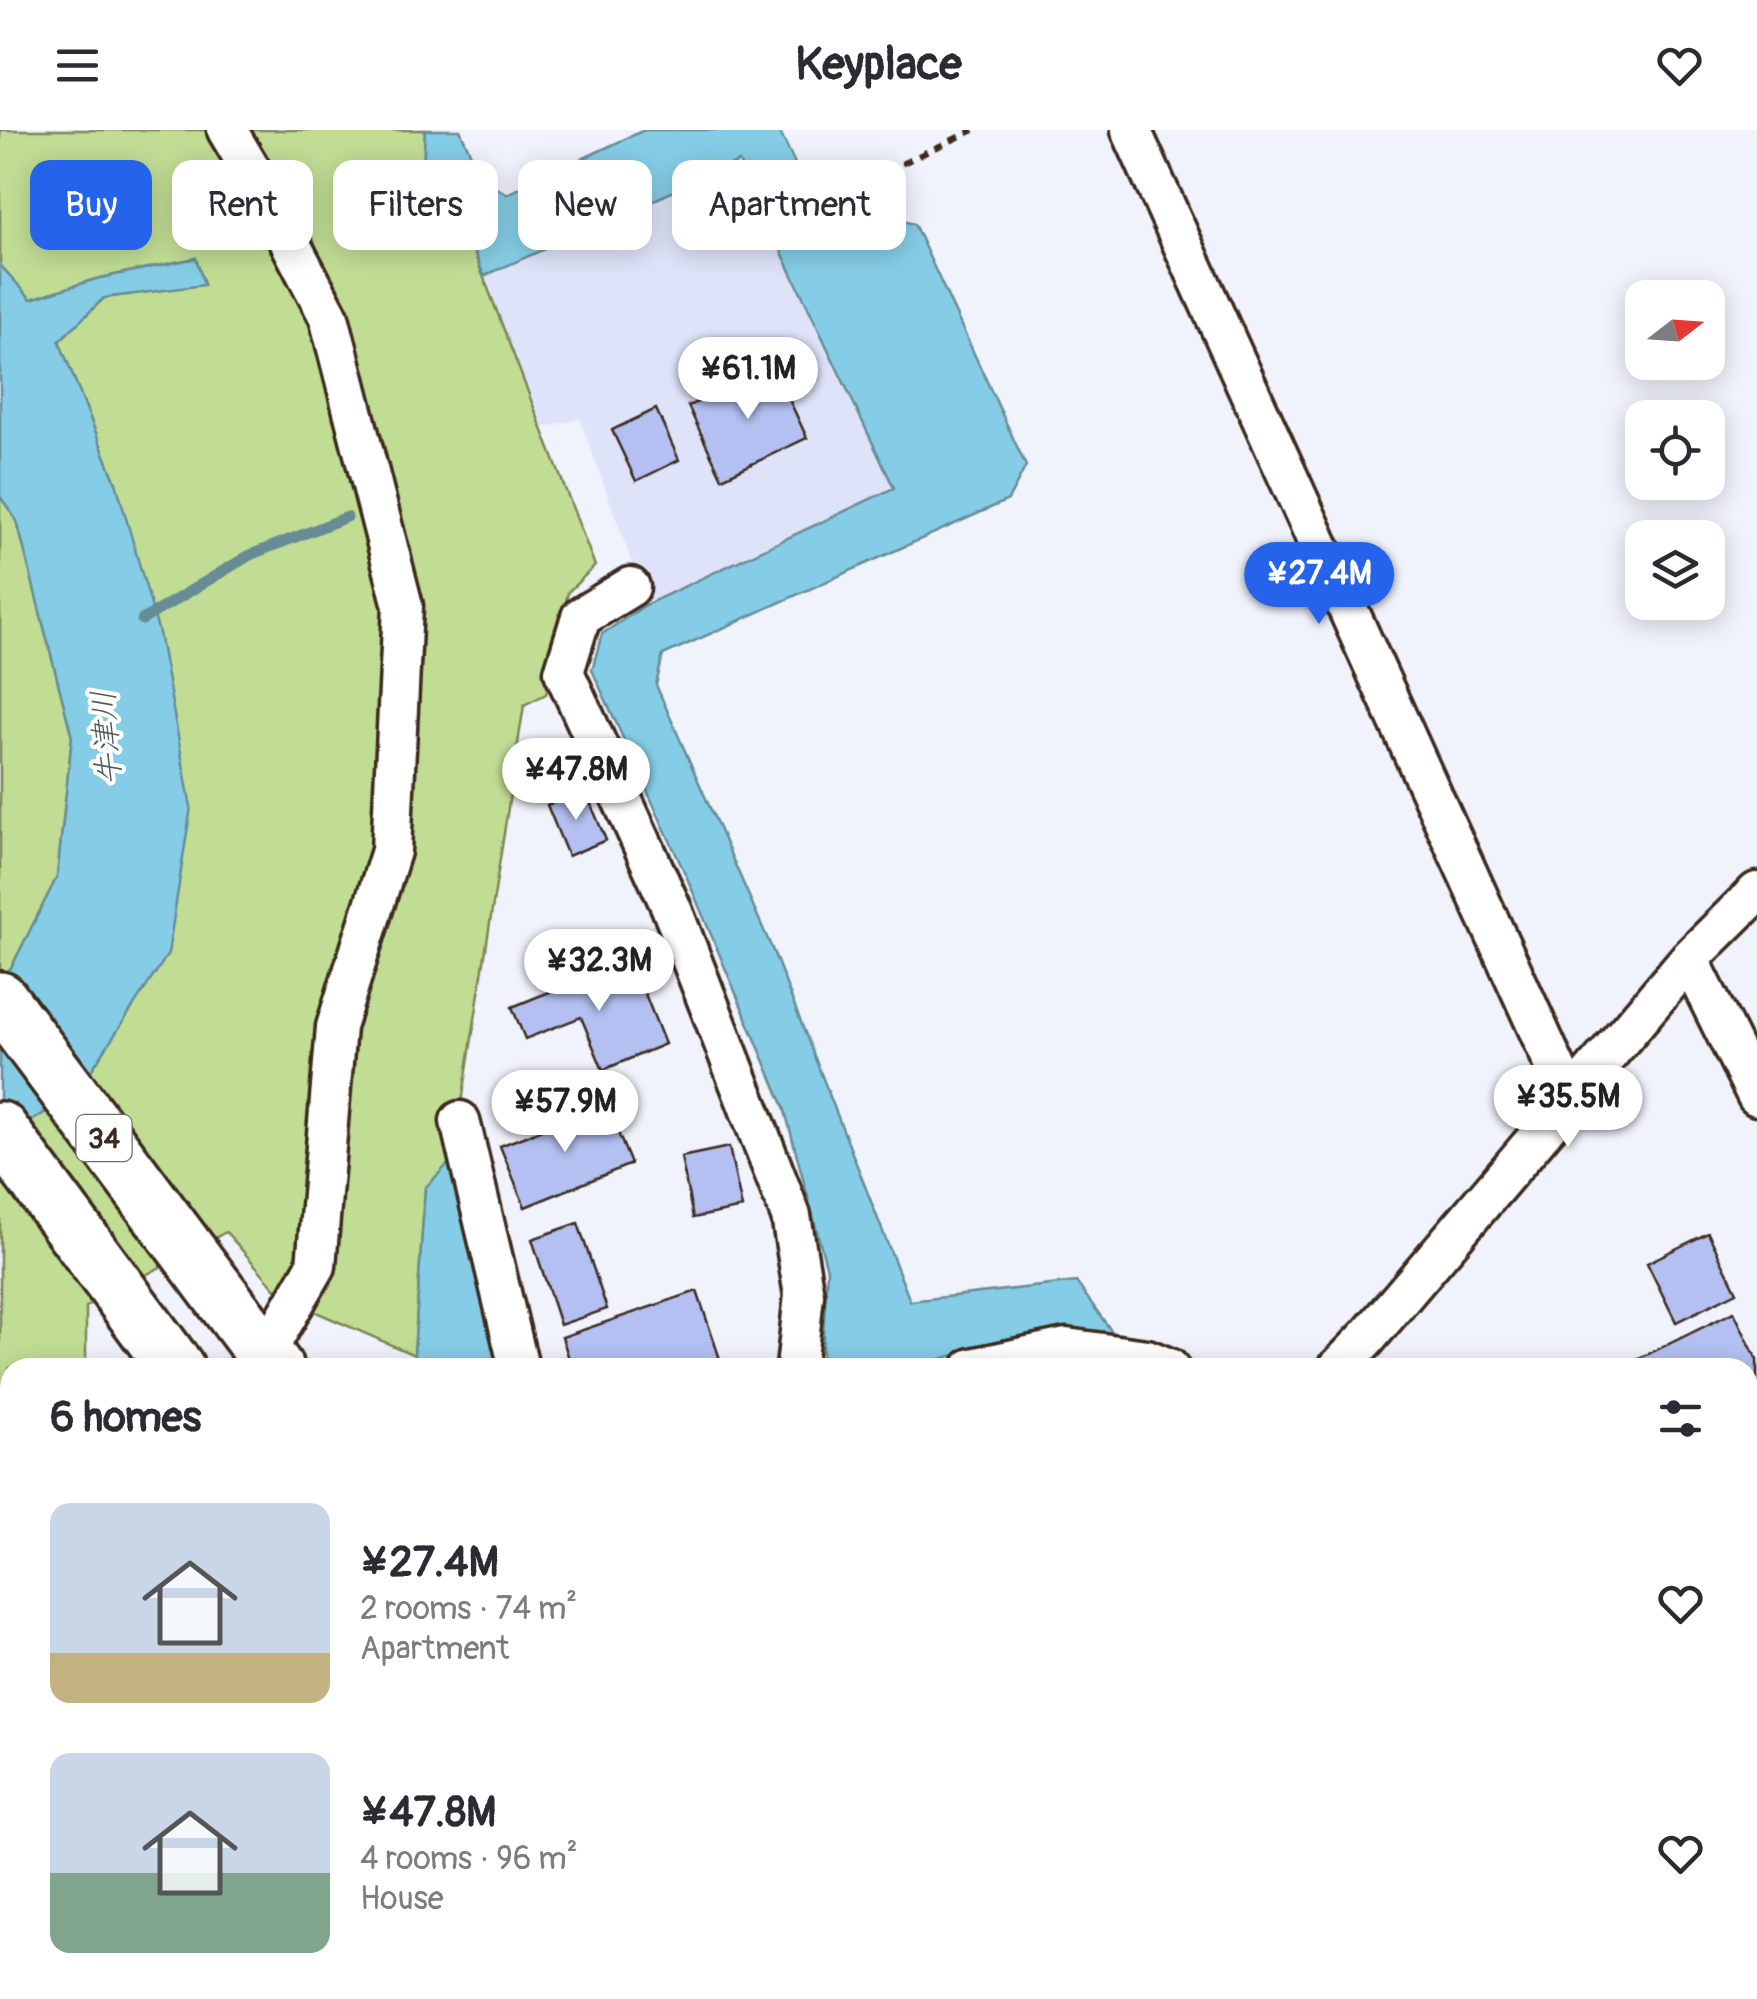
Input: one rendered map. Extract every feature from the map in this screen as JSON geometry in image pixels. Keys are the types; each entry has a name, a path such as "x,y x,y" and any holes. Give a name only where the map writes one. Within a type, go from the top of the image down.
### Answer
{"highway":[{"name":"34","path":"0,1000 268,1358"},
{"name":"34","path":"0,1130 169,1358"}],"street":[{"path":"227,130 329,317 403,606 391,850 336,1027 316,1266 271,1358"},
{"path":"1131,130 1569,1097"},
{"path":"630,587 581,617 564,672 671,907 790,1216 804,1295 797,1358"},
{"path":"1348,1358 1689,959 1757,892"},
{"path":"1689,959 1757,1096"},
{"path":"460,1121 518,1358"},
{"path":"1019,1358 1066,1348 1127,1358"}],"path":[{"path":"906,161 974,130"}],"shaded area":[{"path":"672,192 672,250 781,250 894,488 647,604 580,419 541,428 484,276 542,250 652,250 652,201"}],"green space":[{"path":"0,130 425,130 424,160 333,160 333,250 473,250 595,566 568,592 546,694 524,705 453,1160 425,1188 414,1355 284,1298 226,1232 86,1307 86,1358 0,1358 0,1141 77,1092 116,483 59,341 104,298 204,284 195,258 96,279 31,299 0,265"},
{"path":"0,496 17,521 72,737 57,877 11,968 0,977"}],"water":[{"path":"425,130 460,130 473,160 424,160"},
{"path":"644,130 779,130 793,160 672,160 672,192 652,201 652,160 580,160"},
{"path":"498,189 507,194 518,189 518,250 542,250 484,276 474,250 498,250"},
{"path":"906,222 914,224 1026,466 1008,500 663,655 656,685 773,951 910,1301 1076,1282 1115,1336 976,1349 944,1358 822,1358 827,1269 784,1107 688,880 592,670 602,634 647,604 894,488 781,250 906,250"},
{"name":"牛津川","path":"196,258 204,285 104,298 59,341 116,483 159,633 191,807 168,954 77,1092 0,1141 0,977 11,968 57,877 72,737 17,521 0,496 0,265 31,299 96,279"},
{"path":"452,1160 499,1358 414,1355 425,1188"}],"building":[{"path":"774,367 807,438 722,478 688,406"},
{"path":"656,409 679,460 636,481 612,430"},
{"path":"585,790 606,840 568,856 547,805"},
{"path":"631,959 665,1044 603,1070 581,1017 525,1039 512,1007"},
{"path":"606,1104 631,1164 525,1207 500,1146"},
{"path":"729,1147 742,1208 693,1218 681,1157"},
{"path":"578,1223 607,1309 560,1325 532,1239"},
{"path":"1708,1233 1737,1292 1676,1322 1647,1263"},
{"path":"697,1291 720,1358 569,1358 562,1337"},
{"path":"1734,1312 1756,1358 1640,1358"}],"waterway":[{"path":"142,620 250,555 347,517"}]}
